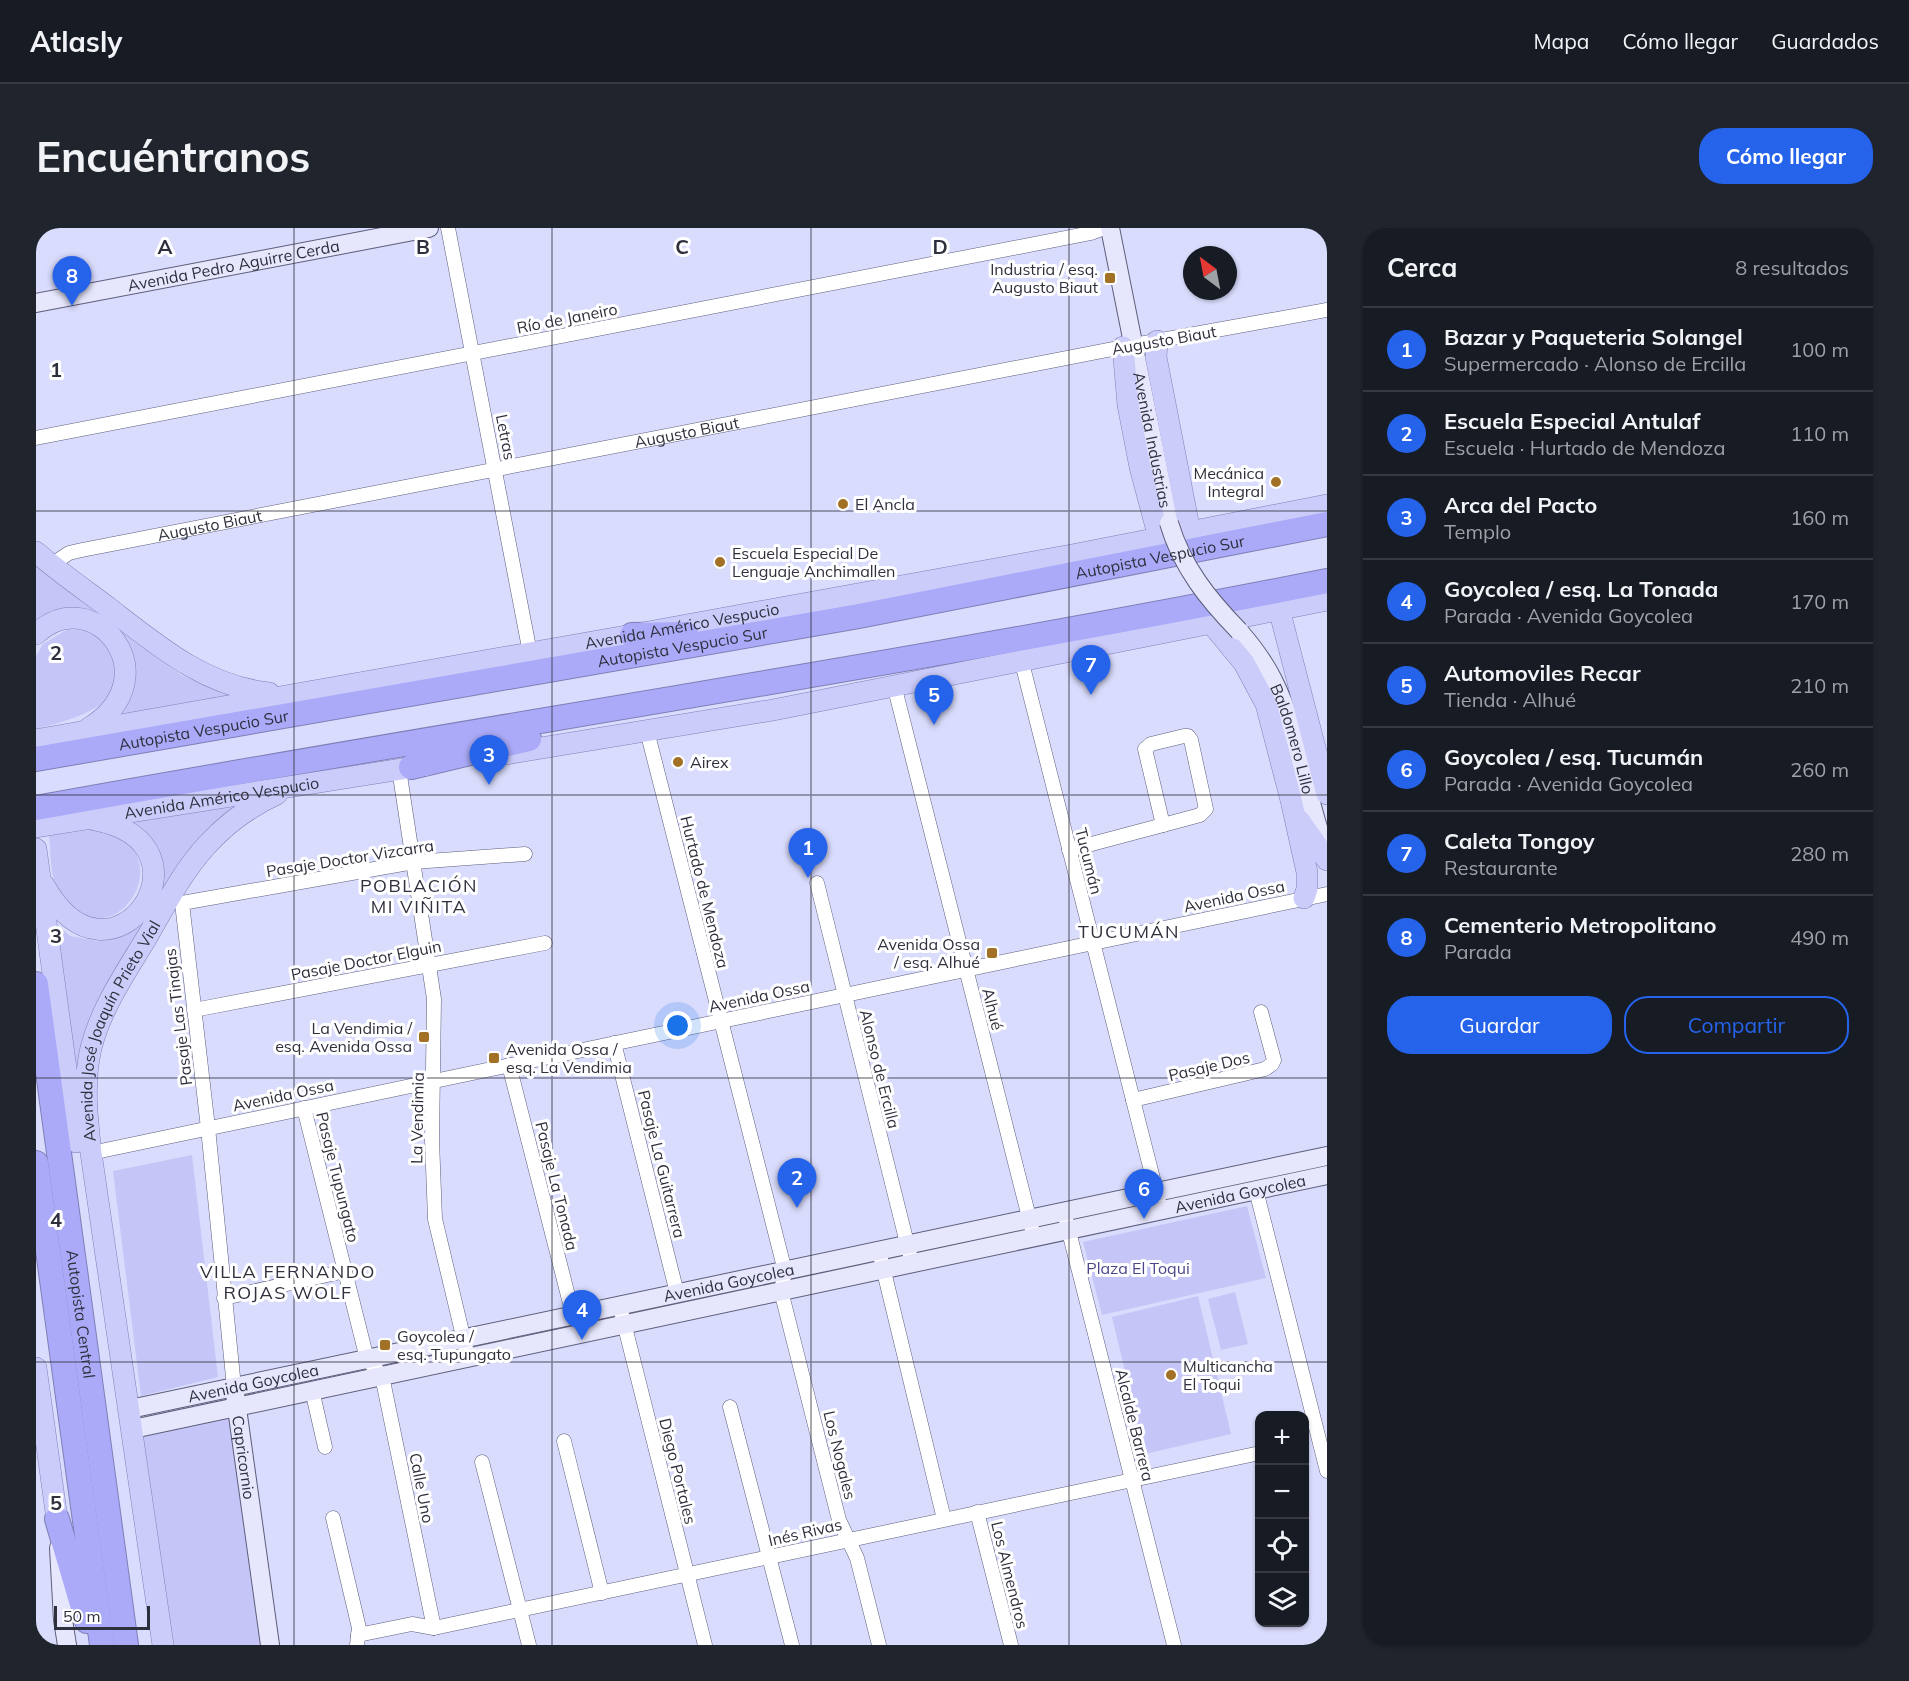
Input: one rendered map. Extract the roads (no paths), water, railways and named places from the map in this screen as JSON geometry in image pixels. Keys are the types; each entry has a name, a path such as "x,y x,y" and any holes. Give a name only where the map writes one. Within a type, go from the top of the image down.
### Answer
{"highway":[{"name":"Autopista Vespucio Sur","path":"36,759 859,616 1327,524"},
{"path":"36,808 997,643 1327,581"},
{"path":"632,636 690,634 859,616"},
{"path":"405,768 604,722 697,695"},
{"name":"Autopista Central","path":"36,984 126,1645"},
{"name":"Autopista Central","path":"36,1163 102,1645"},
{"path":"108,1518 143,1645"},
{"path":"57,1519 94,1645"}],"main road":[{"path":"1157,342 1156,357 1190,532"},
{"path":"1129,346 1128,405 1140,467 1164,531"},
{"name":"Avenida Américo Vespucio","path":"36,740 632,636 1164,531 1190,532 1327,505"},
{"path":"44,559 150,639 194,668 237,687 291,695"},
{"name":"Avenida Américo Vespucio","path":"36,827 772,710 1327,600"},
{"path":"1279,609 1327,794"},
{"path":"36,634 62,620 81,619 91,621 106,630 121,650 125,678 120,696 107,715 86,730"},
{"path":"1211,623 1245,663 1260,690 1273,725 1307,872 1307,889 1304,898"},
{"name":"Avenida José Joaquín Prieto Vial","path":"163,1645 92,1153 87,1100 88,1064 98,1028 120,982 188,869 207,844 252,807 282,792 303,785"},
{"path":"1291,800 1300,820 1327,860"},
{"path":"39,873 50,896 58,906 82,925 100,929 108,928 125,924 139,914 149,899 154,882 153,865 146,849 141,841 127,830 107,822 86,819"},
{"name":"Avenida José Joaquín Prieto Vial","path":"36,849 89,1231 99,1274 121,1345"},
{"path":"36,1368 57,1519"}],"street":[{"name":"Avenida Pedro Aguirre Cerda","path":"36,303 429,228"},
{"name":"Letras","path":"448,228 530,653"},
{"name":"Río de Janeiro","path":"36,438 1091,233 1104,228"},
{"path":"1110,228 1129,346"},
{"name":"Augusto Biaut","path":"44,559 1129,346 1327,310"},
{"name":"Avenida Industrias","path":"1164,531 1180,552 1197,583 1239,631"},
{"name":"Baldomero Lillo","path":"1239,631 1262,660 1281,696 1327,854"},
{"name":"Tucumán","path":"1021,659 1159,1201"},
{"name":"Alhué","path":"894,685 1031,1228"},
{"name":"Hurtado de Mendoza","path":"647,731 784,1271"},
{"path":"1069,850 1163,825 1200,815 1206,809 1188,736 1151,744 1145,749 1163,825"},
{"name":"La Vendimia","path":"405,768 414,862 435,1007 432,1151 435,1219 468,1357"},
{"name":"Pasaje Doctor Vizcarra","path":"182,903 414,862 525,854"},
{"name":"Alonso de Ercilla","path":"817,883 909,1254"},
{"name":"Avenida Ossa","path":"92,1153 1327,894"},
{"name":"Pasaje Las Tinajas","path":"182,903 207,1128"},
{"name":"Pasaje Doctor Elguin","path":"194,1010 545,943"},
{"name":"Pasaje Dos","path":"1133,1100 1265,1070 1274,1060 1261,1012"},
{"name":"Pasaje La Guitarrera","path":"614,1043 677,1293"},
{"name":"Pasaje La Tonada","path":"509,1065 573,1315"},
{"name":"Pasaje Tupungato","path":"304,1108 367,1359"},
{"name":"Capricornio","path":"207,1128 234,1387 270,1645"},
{"name":"Avenida Goycolea","path":"131,1419 234,1387 879,1251 909,1254 1066,1221 1159,1201 1327,1156"},
{"name":"Avenida Goycolea","path":"1159,1201 1256,1190 1327,1174"},
{"path":"1256,1190 1323,1439 1327,1471"},
{"name":"Alcalde Barrera","path":"1066,1221 1174,1645"},
{"path":"879,1251 944,1519"},
{"name":"Avenida Goycolea","path":"131,1419 237,1407 884,1269 909,1254"},
{"path":"224,1298 345,1271"},
{"name":"Los Nogales","path":"784,1271 781,1291 839,1520 857,1558 879,1645"},
{"name":"Diego Portales","path":"619,1305 705,1645"},
{"name":"Calle Uno","path":"367,1359 382,1376 434,1628"},
{"path":"312,1390 325,1447"},
{"path":"730,1407 792,1645"},
{"path":"564,1441 602,1593"},
{"name":"Inés Rivas","path":"358,1640 412,1624 434,1628 1255,1454"},
{"path":"482,1462 529,1645"},
{"name":"Los Almendros","path":"977,1512 1011,1645"},
{"path":"333,1518 358,1640"},
{"path":"57,1519 63,1620 67,1645"}],"place":[{"name":"Industria / esq. Augusto Biaut","path":"1110,278"},
{"name":"Cementerio Metropolitano","path":"72,306"},
{"name":"Mecánica Integral","path":"1276,482"},
{"name":"El Ancla","path":"843,504"},
{"name":"Escuela Especial De Lenguaje Anchimallen","path":"720,562"},
{"name":"Caleta Tongoy","path":"1091,695"},
{"name":"Automoviles Recar","path":"934,725"},
{"name":"Airex","path":"678,762"},
{"name":"Arca del Pacto","path":"489,785"},
{"name":"Bazar y Paqueteria Solangel","path":"808,878"},
{"name":"Avenida Ossa / esq. Alhué","path":"992,953"},
{"name":"La Vendimia / esq. Avenida Ossa","path":"424,1037"},
{"name":"Avenida Ossa / esq. La Vendimia","path":"494,1058"},
{"name":"Escuela Especial Antulaf","path":"797,1208"},
{"name":"Goycolea / esq. Tucumán","path":"1144,1219"},
{"name":"Goycolea / esq. La Tonada","path":"582,1340"},
{"name":"Goycolea / esq. Tupungato","path":"385,1345"},
{"name":"Multicancha El Toqui","path":"1171,1375"}],"district":[{"name":"POBLACIÓN MI VIÑITA","path":"419,896"},
{"name":"TUCUMÁN","path":"1129,932"},
{"name":"VILLA FERNANDO ROJAS WOLF","path":"288,1282"}],"park label":[{"name":"Plaza El Toqui","path":"1138,1268"}]}
